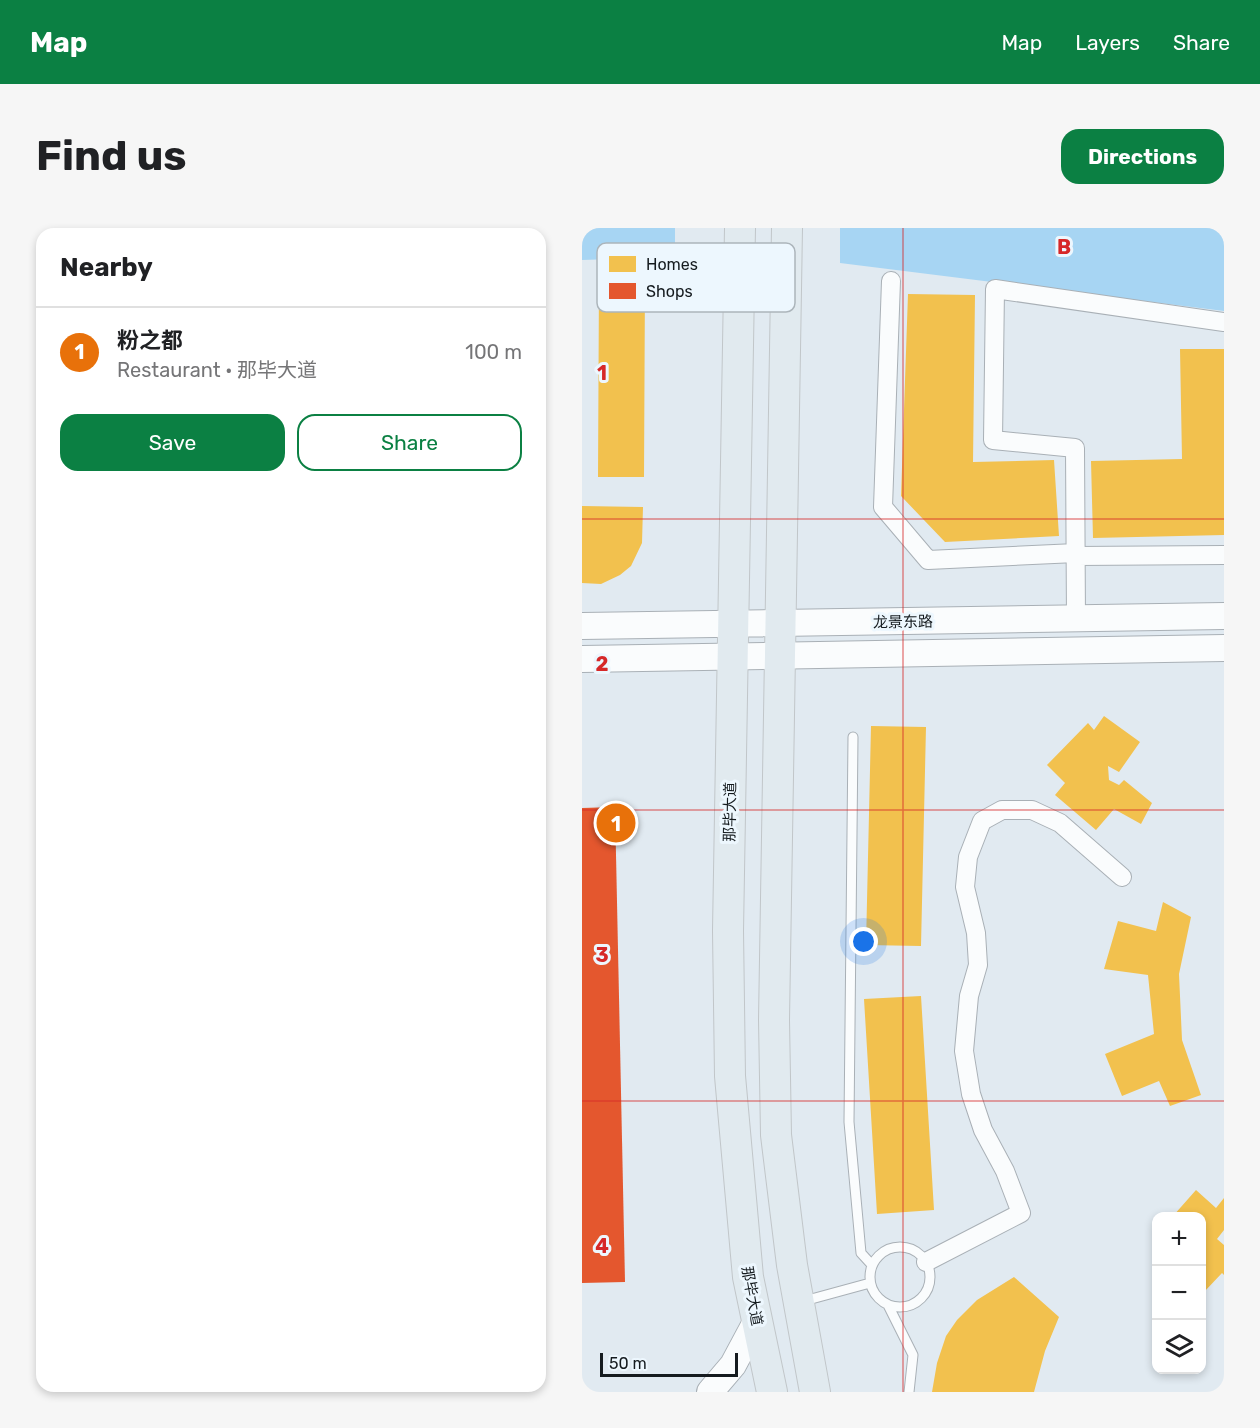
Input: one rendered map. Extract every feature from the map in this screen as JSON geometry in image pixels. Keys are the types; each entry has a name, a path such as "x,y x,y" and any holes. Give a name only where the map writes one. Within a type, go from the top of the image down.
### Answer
{"main road":[{"name":"那毕大道","path":"740,228 740,243"},
{"path":"787,228 787,243"},
{"name":"那毕大道","path":"738,312 728,931 730,1076 740,1213 756,1322 772,1392"},
{"path":"785,312 778,656 774,1020 776,1135 799,1303 815,1392"},
{"name":"龙景东路","path":"582,626 1224,616"},
{"path":"582,659 1224,648"},
{"path":"710,1392 733,1365 756,1322"}],"street":[{"path":"891,281 883,507 928,560 1076,555 1224,555"},
{"path":"1076,619 1075,448 993,440 995,289 1224,322"},
{"path":"926,1262 1021,1213 1005,1171 983,1130 971,1094 964,1051 969,996 978,965 976,933 965,887 968,857 977,828 982,821 1002,810 1032,810 1060,823 1122,877"}],"lane":[{"path":"854,737 849,1122 861,1253 872,1265"},
{"path":"888,1305 906,1307 923,1298 930,1280 926,1262 919,1254 902,1247 884,1251 872,1265 870,1283 874,1292 888,1305 913,1355 909,1392"},
{"path":"799,1303 870,1283"}],"shaded area":[{"path":"582,228 675,228 675,243 597,243 597,260 582,260"},
{"path":"840,228 1224,228 1224,311 840,263"}],"building: Homes":[{"path":"908,294 975,295 973,462 1054,460 1059,536 945,542 901,496"},
{"path":"599,312 645,312 644,477 598,477"},
{"path":"1180,349 1224,349 1224,535 1093,538 1091,461 1182,459"},
{"path":"582,506 643,507 642,543 631,566 620,575 601,584 582,583"},
{"path":"1104,716 1140,742 1119,772 1108,766 1109,780 1119,785 1124,780 1152,803 1141,824 1114,809 1096,830 1055,795 1065,783 1047,765 1088,723 1094,730"},
{"path":"871,726 926,727 921,946 866,945"},
{"path":"1163,902 1191,917 1179,974 1182,1040 1201,1095 1170,1106 1159,1081 1122,1096 1105,1054 1154,1034 1148,975 1104,969 1118,921 1156,931"},
{"path":"921,996 934,1210 877,1214 864,999"},
{"path":"1196,1190 1216,1208 1224,1198 1224,1230 1217,1239 1224,1245 1224,1275 1222,1273 1206,1290 1206,1212 1177,1212"},
{"path":"1014,1277 1059,1317 1045,1351 1034,1392 932,1392 937,1363 946,1336 957,1320 977,1300"}],"building: Shops":[{"path":"615,807 625,1282 582,1283 582,808"}],"place":[{"name":"粉之都","path":"616,823"}]}
